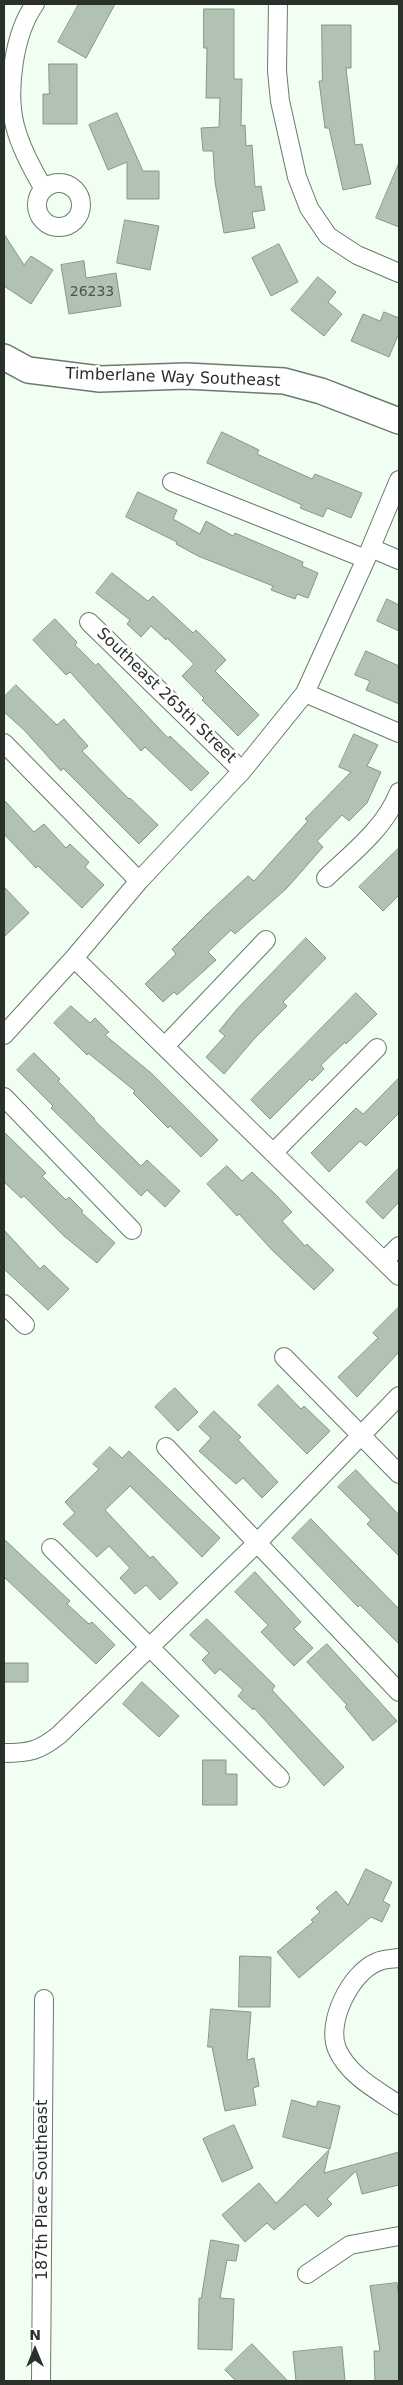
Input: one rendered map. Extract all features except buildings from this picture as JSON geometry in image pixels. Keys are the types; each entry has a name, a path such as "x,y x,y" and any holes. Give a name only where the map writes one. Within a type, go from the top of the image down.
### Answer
{"street":[{"path":"35,4 20,32 8,79 15,125 28,162 44,188"},
{"path":"278,4 277,71 286,132 297,177 309,208 328,236 357,256 399,273"},
{"name":"Timberlane Way Southeast","path":"4,356 28,370 100,379 186,376 284,381 321,391 399,421"},
{"path":"4,1035 74,958 139,881 242,770 305,693 368,554 399,480"},
{"path":"172,482 368,554 399,560"},
{"name":"Southeast 265th Street","path":"89,622 242,770"},
{"path":"305,693 399,733"},
{"path":"4,743 139,881"},
{"path":"326,878 377,829 394,806 399,792"},
{"path":"165,1046 266,940"},
{"path":"74,958 399,1276"},
{"path":"273,1153 377,1048"},
{"path":"4,1097 132,1230"},
{"path":"384,1261 399,1246"},
{"path":"4,1304 25,1325"},
{"path":"284,1357 399,1474"},
{"path":"4,1753 29,1752 47,1745 256,1544 399,1396"},
{"path":"166,1447 256,1544 399,1692"},
{"path":"51,1548 280,1778"},
{"path":"399,1958 376,1962 356,1978 338,2013 333,2034 338,2050 347,2064 370,2086 399,2105"},
{"name":"187th Place Southeast","path":"41,2381 44,1999"},
{"path":"307,2274 350,2245 399,2236"}]}
